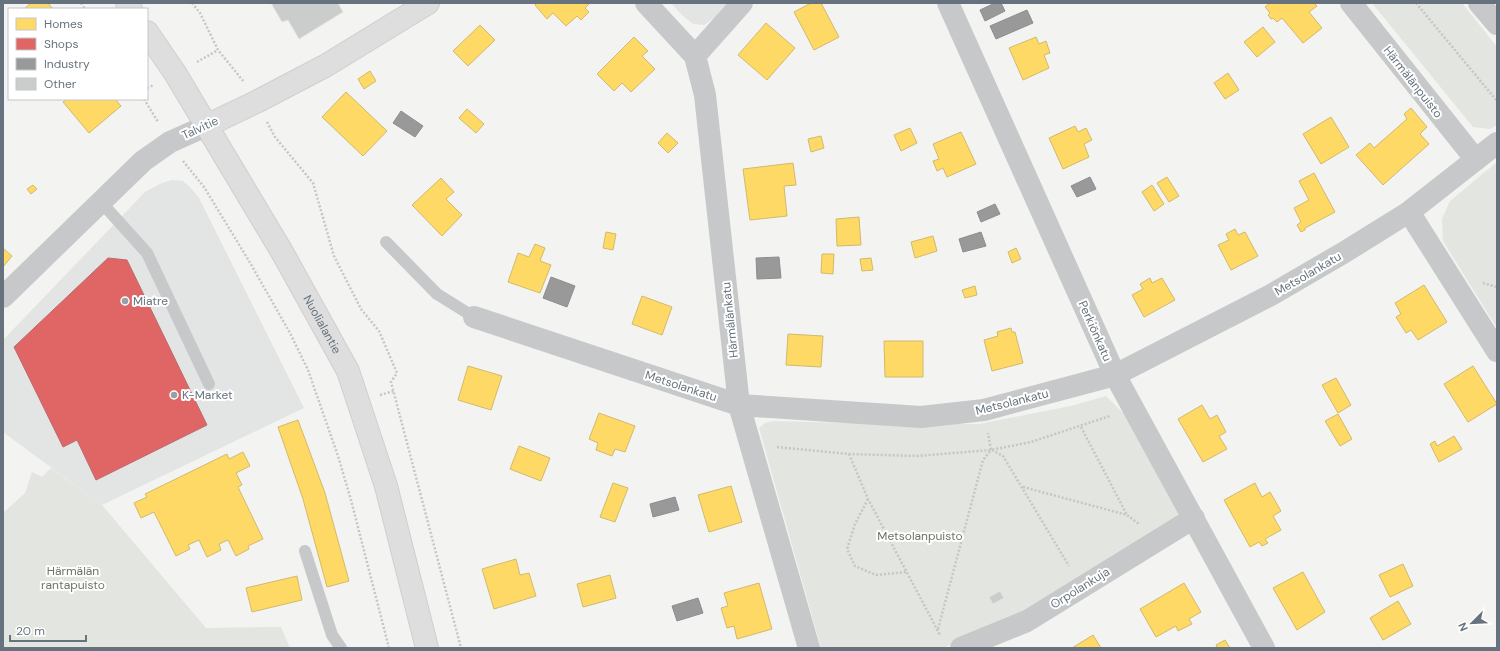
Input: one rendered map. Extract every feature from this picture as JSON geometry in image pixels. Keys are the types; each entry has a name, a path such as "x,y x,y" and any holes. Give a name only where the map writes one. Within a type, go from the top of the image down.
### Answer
{"street":[{"name":"Talvitie","path":"3,297 143,161 170,142 256,102 325,66 428,3"},
{"name":"Härmälänkatu","path":"646,3 694,56 705,95 739,405 809,648"},
{"path":"694,56 742,3"},
{"name":"Perkiönkatu","path":"948,3 1115,375 1264,648"},
{"name":"Härmälänpuisto","path":"1351,3 1476,160"},
{"path":"1479,3 1497,24"},
{"name":"Nuolialantie","path":"148,33 175,73 282,252 348,372 386,486 427,648"},
{"name":"Metsolankatu","path":"474,317 739,405 922,417 984,410 1115,375 1271,295 1409,212 1497,143"},
{"path":"1409,212 1497,351"},
{"name":"Orpolankuja","path":"961,648 1027,621 1194,518"}],"lane":[{"path":"101,202 147,253 209,384"},
{"path":"386,242 437,294 474,317"},
{"path":"305,551 332,636 341,648"}],"path":[{"path":"192,3 200,14 218,50 245,84 274,136 313,183 334,256 361,309 379,332 397,373 391,382 461,648"},
{"path":"1416,3 1497,101"},
{"path":"145,100 187,167 204,187 249,261 290,334 308,370 338,456 351,500 389,648"},
{"path":"750,444 849,454 917,456 991,450 1031,442 1081,427 1133,408"},
{"path":"938,629 983,460 991,450 984,410"},
{"path":"1081,427 1127,515"},
{"path":"991,450 1003,456 1023,487 1081,588"},
{"path":"849,454 868,498 938,629 940,636"},
{"path":"1023,487 1127,515 1159,540"},
{"path":"868,498 855,524 847,549 855,566 876,575 907,572"}],"shaded area":[{"path":"671,3 727,3 714,18 704,25 693,24"},
{"path":"172,180 183,181 199,198 304,408 102,505 3,432 3,340 145,192 162,183"}],"green space":[{"path":"1372,3 1462,3 1497,47 1497,125 1490,129 1473,127"},
{"path":"1497,162 1497,328 1443,241 1442,219 1450,201"},
{"name":"Metsolanpuisto","path":"1106,396 1127,417 1182,521 1025,614 943,648 821,648 759,428 765,423 773,421 890,424 979,424 1071,406"},
{"name":"Härmälän rantapuisto","path":"51,468 102,505 206,628 281,627 290,648 3,648 3,513 25,493 32,472 42,477"}],"building: Homes":[{"path":"31,3 48,3 52,8 25,8"},
{"path":"537,3 590,3 585,8 589,12 581,20 577,16 566,26 553,13 547,19 535,5"},
{"path":"811,3 821,3 839,37 814,50 794,12"},
{"path":"1270,3 1314,3 1317,6 1309,12 1322,28 1303,43 1282,18 1277,22 1273,18 1271,19 1268,15 1270,13 1265,7"},
{"path":"766,23 795,48 767,80 738,55"},
{"path":"480,25 495,40 468,66 453,51"},
{"path":"1263,27 1275,42 1257,57 1244,42"},
{"path":"634,37 648,51 642,56 655,69 631,92 622,83 614,91 597,74"},
{"path":"1036,37 1039,44 1046,41 1050,53 1044,55 1049,68 1023,80 1009,48"},
{"path":"370,71 376,81 364,89 358,79"},
{"path":"1228,73 1239,90 1225,99 1214,83"},
{"path":"346,92 387,131 363,156 322,117"},
{"path":"66,100 116,100 121,106 89,133 63,102"},
{"path":"1411,108 1427,127 1420,134 1429,144 1383,185 1356,155 1370,143 1374,148 1407,119 1404,114"},
{"path":"467,109 484,124 476,133 459,118"},
{"path":"1331,117 1349,147 1321,164 1303,134"},
{"path":"1075,126 1078,132 1086,128 1092,140 1084,144 1089,157 1063,169 1049,138"},
{"path":"910,128 917,143 901,151 894,135"},
{"path":"961,132 976,164 947,177 943,168 937,171 933,161 939,159 933,144"},
{"path":"667,133 678,143 668,153 658,143"},
{"path":"821,136 824,148 811,152 808,139"},
{"path":"793,163 796,185 784,186 787,216 750,220 743,169"},
{"path":"1314,173 1335,212 1305,228 1305,230 1301,232 1297,225 1301,222 1294,208 1309,200 1299,181"},
{"path":"1167,177 1179,196 1169,202 1157,183"},
{"path":"441,178 454,192 446,199 462,215 442,236 412,205"},
{"path":"33,185 37,189 31,194 27,189"},
{"path":"1152,185 1164,204 1154,211 1142,192"},
{"path":"859,217 861,245 837,246 836,219"},
{"path":"1235,229 1238,235 1245,232 1258,256 1231,270 1218,245 1229,240 1226,234"},
{"path":"606,232 616,234 613,250 603,248"},
{"path":"933,236 937,251 915,258 911,242"},
{"path":"535,244 545,248 540,261 551,265 540,293 508,282 518,253 529,257"},
{"path":"1016,248 1021,259 1012,263 1008,252"},
{"path":"4,249 12,256 3,267 3,250"},
{"path":"822,254 834,254 833,274 821,273"},
{"path":"871,258 873,270 862,271 860,259"},
{"path":"1150,278 1152,283 1162,278 1175,300 1144,317 1132,295 1143,289 1140,284"},
{"path":"1424,285 1447,322 1418,340 1411,330 1406,333 1396,317 1401,314 1395,303"},
{"path":"975,286 977,295 965,298 962,290"},
{"path":"642,296 672,307 662,335 632,324"},
{"path":"1011,328 1012,332 1015,332 1023,363 992,371 984,340 998,336 997,332"},
{"path":"788,334 823,336 821,367 786,365"},
{"path":"884,341 923,341 923,377 885,377"},
{"path":"468,366 502,376 491,410 458,400"},
{"path":"1473,366 1497,404 1468,422 1444,384"},
{"path":"1336,378 1351,405 1338,413 1322,385"},
{"path":"1202,405 1210,419 1217,415 1226,432 1219,436 1227,449 1203,462 1178,419"},
{"path":"599,413 635,426 625,452 615,449 612,456 596,450 598,443 589,439"},
{"path":"1338,414 1352,439 1340,446 1325,421"},
{"path":"298,420 325,493 349,581 327,587 303,499 278,427"},
{"path":"1454,436 1462,449 1439,462 1430,444 1435,441 1437,446"},
{"path":"519,446 550,458 541,481 510,469"},
{"path":"243,452 250,466 236,473 242,485 238,487 263,539 248,546 249,549 236,556 228,540 219,544 221,550 207,557 199,540 188,545 190,549 176,556 154,512 141,518 134,503 147,497 145,494 227,454 229,459"},
{"path":"613,483 628,488 615,522 600,517"},
{"path":"1255,483 1262,497 1270,492 1281,511 1273,516 1281,530 1265,539 1268,543 1262,546 1259,542 1250,547 1224,500"},
{"path":"731,486 742,522 709,532 698,495"},
{"path":"516,559 520,575 529,573 536,596 494,609 482,569"},
{"path":"1403,564 1413,586 1390,597 1379,575"},
{"path":"1303,572 1325,612 1297,630 1273,588"},
{"path":"610,575 616,598 583,607 577,584"},
{"path":"297,576 302,600 252,612 246,588"},
{"path":"759,583 772,629 737,639 734,626 727,628 721,608 728,606 724,593"},
{"path":"1184,583 1201,612 1189,619 1192,624 1178,631 1176,626 1156,637 1140,609"},
{"path":"1398,601 1411,624 1383,640 1370,618"},
{"path":"1093,635 1101,648 1072,648"},
{"path":"1225,640 1230,648 1217,648 1216,645"}],"building: Shops":[{"path":"108,258 127,260 207,425 96,480 77,440 63,447 14,347"}],"building: Industry":[{"path":"995,3 1001,3 1005,11 985,21 980,10"},
{"path":"1027,10 1033,23 996,39 990,26"},
{"path":"401,111 423,126 415,137 393,123"},
{"path":"1090,177 1096,189 1077,197 1071,186"},
{"path":"995,204 1000,214 981,222 977,212"},
{"path":"981,232 986,246 963,252 959,239"},
{"path":"779,257 781,278 757,279 756,258"},
{"path":"551,277 575,286 567,307 543,298"},
{"path":"675,497 679,510 653,517 650,504"},
{"path":"698,598 703,613 677,621 672,606"}],"building: Other":[{"path":"271,3 338,3 343,12 299,39 288,20 282,22"},
{"path":"1000,591 1004,598 993,604 989,597"}],"place":[{"name":"Miatre","path":"125,301"},
{"name":"K-Market","path":"174,395"}]}
